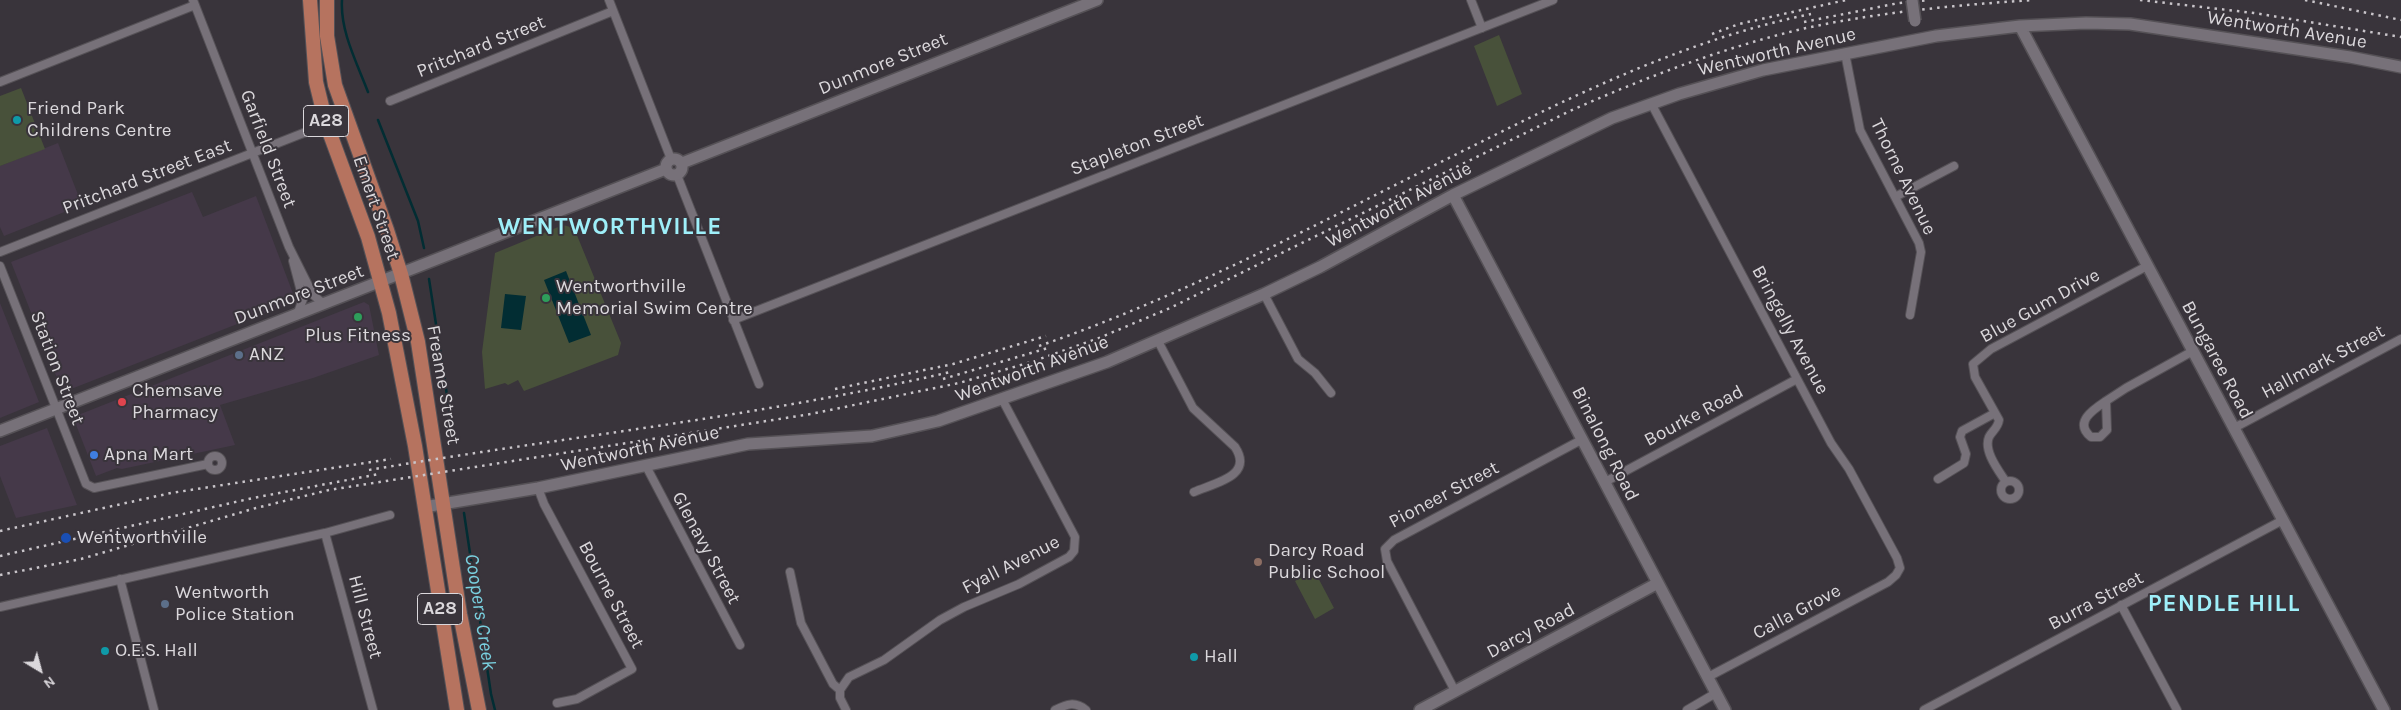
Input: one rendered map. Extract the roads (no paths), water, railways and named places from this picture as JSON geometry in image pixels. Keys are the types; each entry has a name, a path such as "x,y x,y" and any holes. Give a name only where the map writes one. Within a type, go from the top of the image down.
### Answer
{"highway":[{"name":"Emert Street","path":"310,0 316,82 326,123 368,237 381,282"},
{"name":"Emert Street","path":"327,0 327,36 335,85 401,274"},
{"name":"Freame Street","path":"401,274 418,342 444,503"},
{"name":"Freame Street","path":"381,282 408,409 424,507"},
{"name":"A28","path":"444,503 460,614 479,710"},
{"name":"A28","path":"424,507 457,710"}],"main road":[{"name":"Dunmore Street","path":"0,431 381,282 673,164 1097,0"},
{"path":"1912,0 1918,38"},
{"name":"Wentworth Avenue","path":"424,507 538,488 748,444 872,436 898,432 938,421 1107,362 1264,294 1320,267 1453,195 1612,118 1651,103 1763,70 1918,38 2020,26 2077,23 2130,24 2285,46 2401,67"},
{"name":"Bungaree Road","path":"2020,26 2384,710"},
{"path":"673,164 669,174 677,175"},
{"name":"Binalong Road","path":"1453,195 1725,710"},
{"name":"Darcy Road","path":"1420,710 1658,583"}],"street":[{"path":"609,0 673,164"},
{"path":"1471,0 1482,28"},
{"name":"Stapleton Street","path":"733,320 1553,0"},
{"path":"0,82 194,2"},
{"name":"Garfield Street","path":"194,2 289,247 313,295 324,304"},
{"name":"Pritchard Street","path":"390,101 613,11"},
{"name":"Thorne Avenue","path":"1845,53 1860,130 1920,248 1910,315"},
{"name":"Bringelly Avenue","path":"1651,103 1798,379 1897,558 1899,572"},
{"name":"Pritchard Street East","path":"0,252 306,132"},
{"path":"1895,197 1954,166"},
{"path":"677,175 759,384"},
{"path":"289,247 303,299 296,315"},
{"name":"Station Street","path":"0,266 84,482 89,487 94,488 208,464"},
{"name":"Blue Gum Drive","path":"1995,413 1972,370 1974,362 1991,349 2148,266"},
{"path":"1264,294 1298,359 1315,373 1330,392"},
{"name":"Hallmark Street","path":"2234,428 2401,339"},
{"path":"1158,341 1193,408 1235,447 1240,455 1241,463 1235,475 1194,492"},
{"path":"2106,401 2107,430 2100,437 2091,437 2084,427 2085,419 2090,412 2106,401 2126,388 2193,351"},
{"name":"Bourke Road","path":"1605,482 1798,379"},
{"name":"Fyall Avenue","path":"840,690 849,677 884,660 940,620 964,607 1019,584 1069,557 1074,551 1075,536 1002,399"},
{"path":"1938,479 1964,464 1966,454 1960,437 1962,431 1995,413 1999,423 1988,439 1988,449 2006,482"},
{"name":"Pioneer Street","path":"1456,691 1387,560 1385,549 1394,540 1583,439"},
{"name":"Glenavy Street","path":"646,466 740,645"},
{"name":"Bourne Street","path":"538,488 544,504 632,669 577,699 557,703"},
{"path":"0,607 325,533 390,515"},
{"name":"Burra Street","path":"1924,710 2283,520"},
{"name":"Hill Street","path":"325,533 373,710"},
{"path":"790,572 801,623 833,684 840,690 840,698 846,710"},
{"name":"Calla Grove","path":"1708,677 1888,582 1899,572"},
{"path":"120,579 154,710"},
{"path":"2122,605 2177,710"},
{"path":"1686,710 1716,692"},
{"path":"1055,710 1067,704 1077,704 1086,710"}],"water":[{"path":"566,271 591,335 569,343 544,280"},
{"path":"505,294 526,296 521,330 501,328"}],"waterway":[{"name":"Coopers Creek","path":"342,0 346,35 368,92"},
{"name":"Coopers Creek","path":"378,120 418,221 424,248"},
{"name":"Coopers Creek","path":"429,279 453,434"},
{"name":"Coopers Creek","path":"464,513 495,710"}],"railway":[{"path":"1712,34 1739,24 1846,0"},
{"path":"1804,22 1899,3 1929,0"},
{"path":"0,575 81,559 256,508 329,490 811,414 959,383 1031,362 1099,338 1170,308 1570,111 1686,64 1746,44 1834,22 1919,10 2033,0"},
{"path":"2140,0 2254,13 2401,37"},
{"path":"2305,0 2401,20"},
{"path":"1039,346 1096,325 1206,278 1599,85 1682,51 1767,24 1811,14"},
{"path":"835,389 953,364 1046,336"},
{"path":"943,379 1048,348"},
{"path":"369,470 806,402 950,372"},
{"path":"0,531 171,493 391,459"},
{"path":"0,556 253,498 379,474"}],"place":[{"name":"Friend Park Childrens Centre","path":"17,120"},
{"name":"Wentworthville Memorial Swim Centre","path":"546,298"},
{"name":"Plus Fitness","path":"358,317"},
{"name":"ANZ","path":"239,355"},
{"name":"Chemsave Pharmacy","path":"122,402"},
{"name":"Apna Mart","path":"94,455"},
{"name":"Wentworthville","path":"66,538"},
{"name":"Darcy Road Public School","path":"1258,562"},
{"name":"Wentworth Police Station","path":"165,604"},
{"name":"O.E.S. Hall","path":"105,651"},
{"name":"Hall","path":"1194,657"}],"district":[{"name":"WENTWORTHVILLE","path":"610,227"},
{"name":"PENDLE HILL","path":"2224,604"}]}
